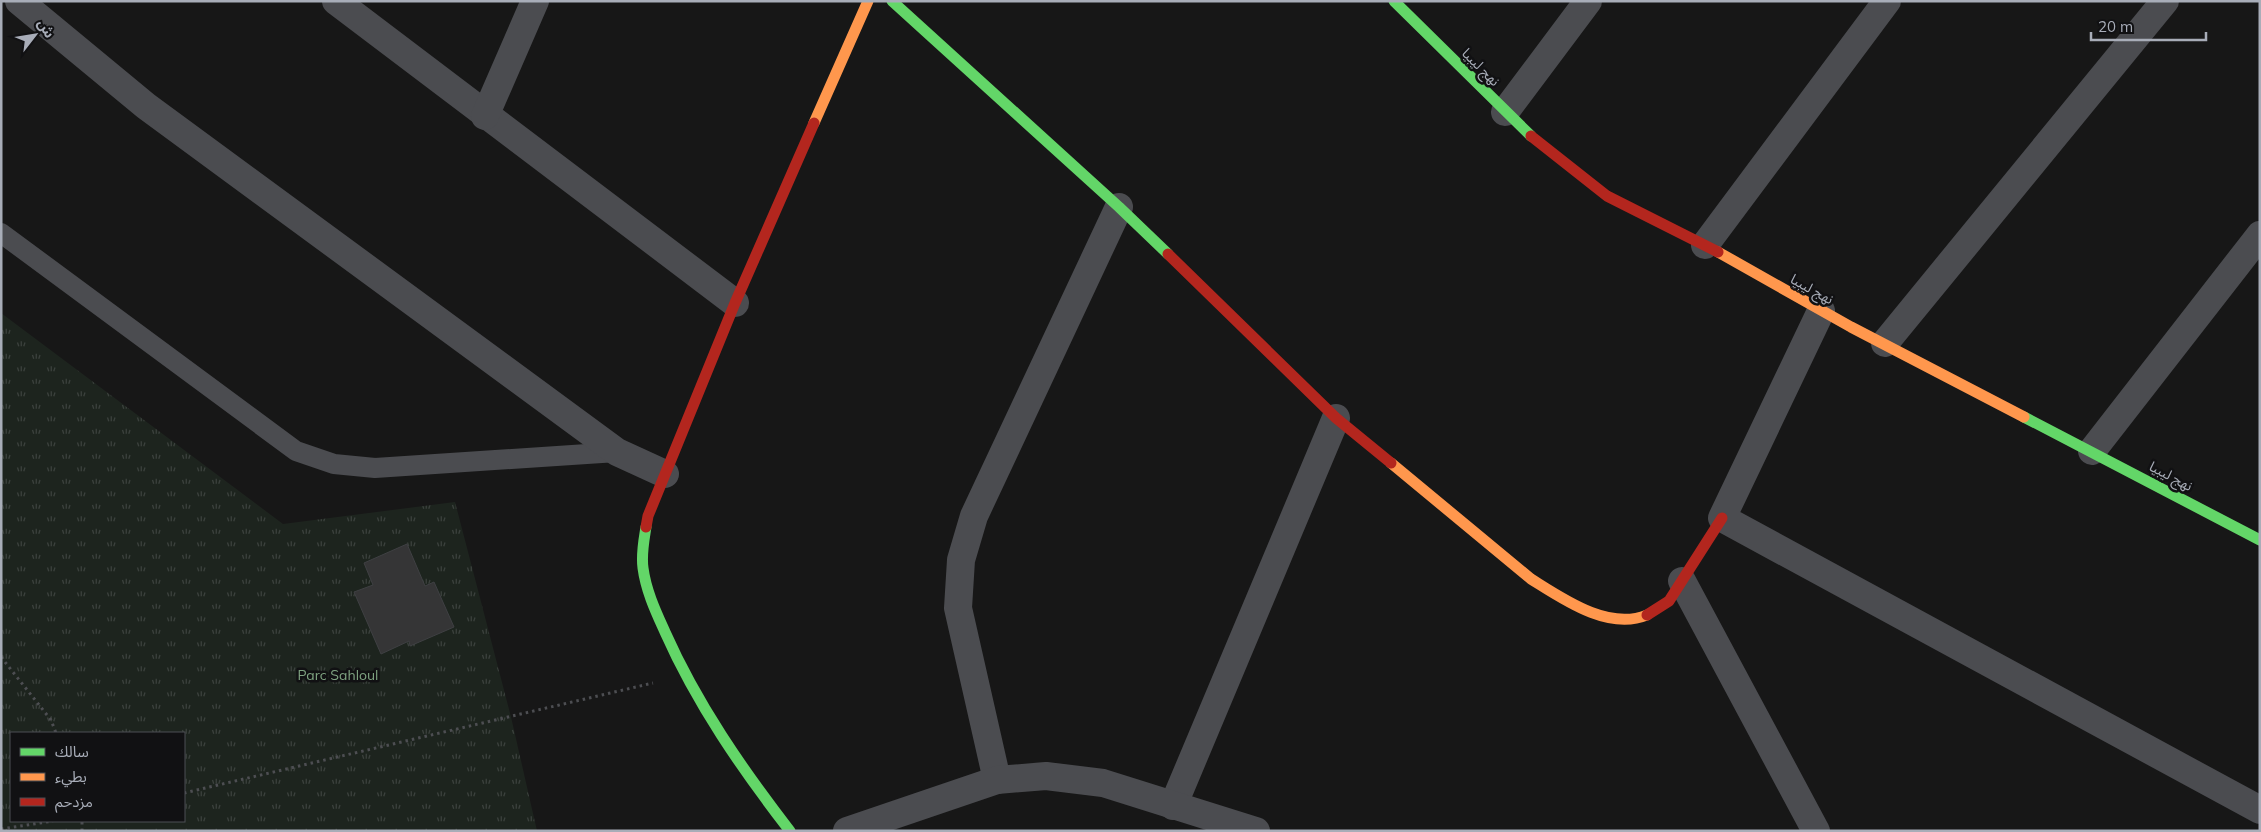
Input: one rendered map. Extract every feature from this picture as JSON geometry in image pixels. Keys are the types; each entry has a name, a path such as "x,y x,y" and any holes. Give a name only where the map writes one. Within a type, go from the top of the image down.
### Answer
{"street":[{"path":"19,1 146,106 617,452 665,474"},
{"path":"336,1 485,116 735,303"},
{"path":"485,116 535,1"},
{"path":"790,831 742,769 685,676 650,600 643,567 643,540 648,516 735,303 868,1"},
{"path":"892,1 1119,208 1336,418 1531,579 1562,598 1598,615 1638,619 1658,610 1670,601 1722,518 1821,311"},
{"name":"نهج ليبيا","path":"1394,1 1504,112 1549,152 1607,196 1654,222 1705,245 1821,311 2260,540"},
{"path":"1504,112 1588,1"},
{"path":"1705,245 1887,1"},
{"path":"1885,343 2165,1"},
{"path":"997,780 958,608 961,560 974,516 1119,208"},
{"path":"2092,451 2260,235"},
{"path":"1173,806 1336,418"},
{"path":"1722,518 2260,810"},
{"path":"1682,581 1816,831"},
{"path":"847,831 997,780 1046,776 1103,783 1256,831"}],"lane":[{"path":"1,233 296,451 334,464 375,468 617,452"}],"path":[{"path":"1,657 51,720 56,732"},
{"path":"185,793 685,676"},
{"path":"1,829 46,822"}],"green space":[{"name":"Parc Sahloul","path":"1,313 283,524 455,502 511,717 537,831 1,831"}],"building":[{"path":"407,544 425,586 434,582 454,627 410,646 409,641 381,654 354,592 373,585 364,563"}],"traffic: fast":[{"path":"892,1 1119,207 1168,254"},
{"path":"1394,1 1531,136"},
{"path":"2024,417 2260,540"},
{"path":"646,527 642,558 646,585 678,659 691,685 738,760 790,831"}],"traffic: slow":[{"path":"814,123 868,1"},
{"path":"1718,252 1851,327 2024,417"},
{"path":"1391,463 1531,579 1557,595 1602,616 1632,619 1647,615"}],"traffic: jam":[{"path":"646,527 648,516 735,303 814,123"},
{"path":"1531,136 1607,196 1718,252"},
{"path":"1168,254 1336,418 1391,463"},
{"path":"1647,615 1669,601 1722,518"}]}
